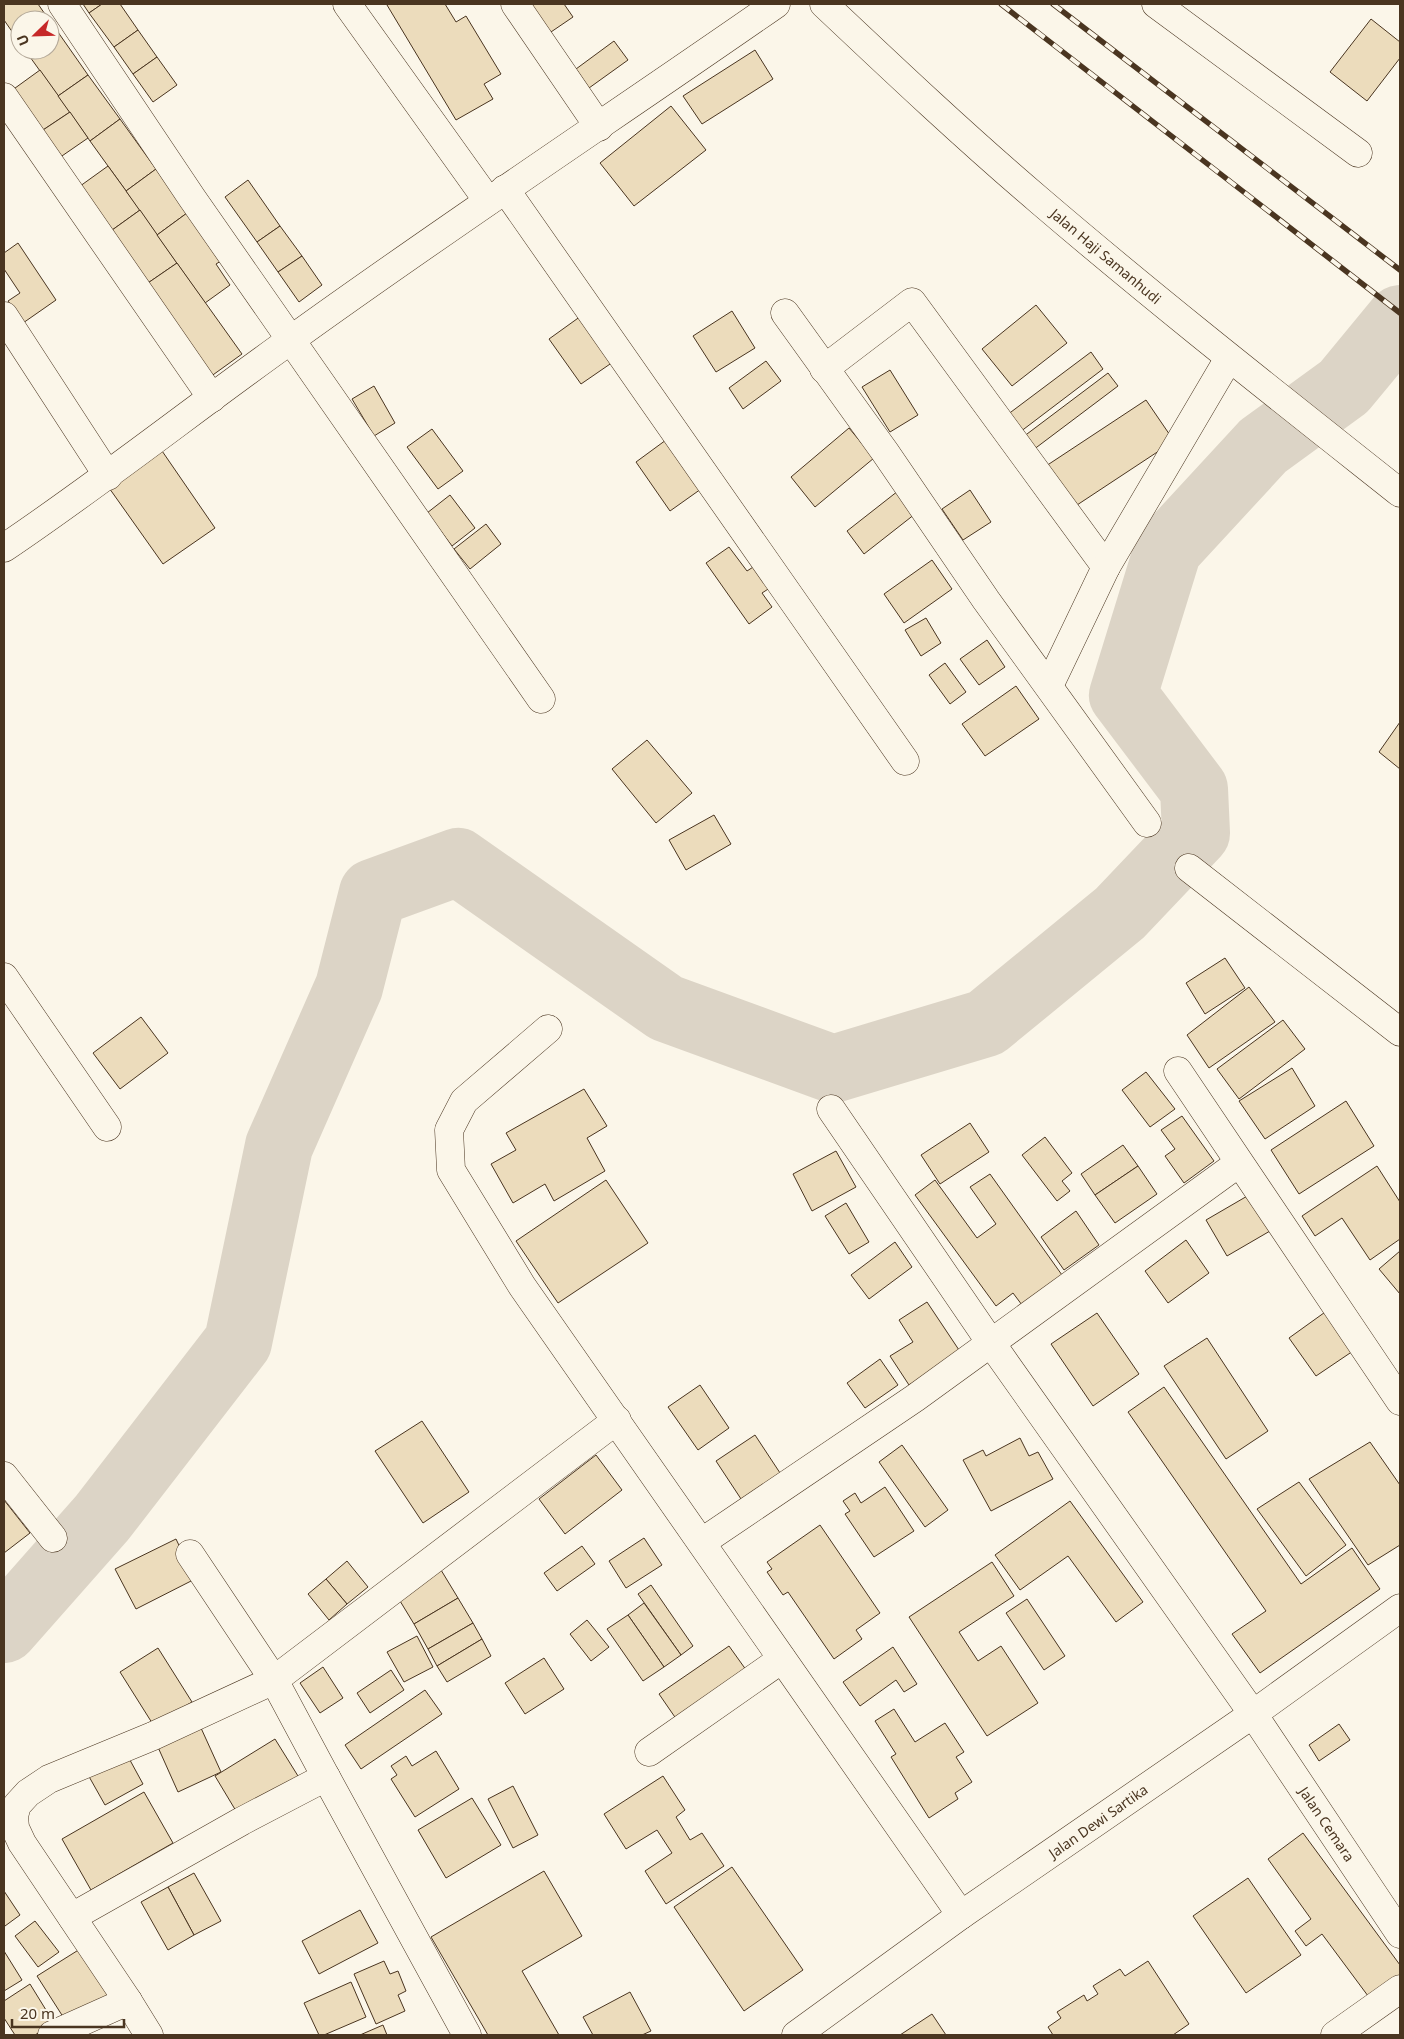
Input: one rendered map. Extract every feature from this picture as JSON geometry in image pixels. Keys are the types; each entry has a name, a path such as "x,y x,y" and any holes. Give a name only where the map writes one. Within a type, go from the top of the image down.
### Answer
{"street":[{"path":"62,4 192,198 541,699"},
{"path":"347,4 496,195 905,761"},
{"path":"515,4 599,127"},
{"path":"6,543 108,476 291,339 496,195 599,127 776,4"},
{"name":"Jalan Haji Samanhudi","path":"824,4 899,76 1040,201 1229,358 1400,493"},
{"path":"1156,4 1358,152"},
{"path":"4,97 212,398"},
{"path":"824,369 912,302 1106,566"},
{"path":"785,313 885,452 986,600 1147,823"},
{"path":"4,316 108,476"},
{"path":"1049,686 1106,566 1229,358"},
{"path":"1189,868 1400,1032"},
{"path":"4,977 107,1127"},
{"path":"548,1030 464,1101 449,1130 451,1170 522,1286 961,1915"},
{"path":"1178,1071 1400,1402"},
{"name":"Jalan Cemara","path":"831,1110 991,1342 1253,1714 1400,1934"},
{"path":"702,1542 915,1398 1239,1163"},
{"path":"149,2035 22,1843 15,1828 14,1816 17,1805 28,1793 49,1779 153,1736 274,1680 617,1420"},
{"path":"4,1476 54,1538"},
{"path":"190,1554 274,1680 468,2035"},
{"name":"Jalan Dewi Sartika","path":"796,2035 961,1915 1253,1714 1400,1608"},
{"path":"649,1752 782,1659"},
{"path":"72,1916 242,1821 326,1777"},
{"path":"1335,2035 1400,1989"},
{"path":"52,2035 128,2001"}],"building":[{"path":"4,4 38,4 42,10 10,10 10,29 4,20"},
{"path":"83,4 102,4 89,13"},
{"path":"102,4 120,4 138,30 114,47 89,13"},
{"path":"445,4 456,22 466,16 501,74 484,84 493,99 456,120 387,5"},
{"path":"528,4 564,4 573,17 548,34"},
{"path":"1371,19 1400,42 1400,58 1367,101 1330,72"},
{"path":"138,30 157,57 133,74 114,47"},
{"path":"60,35 88,75 58,96 32,60 60,60"},
{"path":"614,41 628,60 589,88 576,69"},
{"path":"755,50 773,79 702,124 683,96"},
{"path":"157,57 177,85 153,102 133,74"},
{"path":"40,70 70,112 40,132 11,91"},
{"path":"88,75 120,119 90,141 58,96"},
{"path":"671,106 706,150 634,206 600,163"},
{"path":"70,112 88,138 59,158 40,132"},
{"path":"120,119 156,169 126,191 90,141"},
{"path":"108,166 140,210 108,233 76,189"},
{"path":"156,169 187,213 157,235 126,191"},
{"path":"248,180 280,226 257,242 225,197"},
{"path":"140,210 177,263 145,285 108,233"},
{"path":"187,213 221,261 216,264 230,285 205,303 157,235"},
{"path":"280,226 302,256 278,272 257,242"},
{"path":"18,243 56,300 23,323 8,301 20,293 4,269 4,253"},
{"path":"302,256 322,285 299,302 278,272"},
{"path":"177,263 242,354 210,377 145,285"},
{"path":"1036,305 1067,343 1012,386 982,349"},
{"path":"732,311 755,348 716,372 693,336"},
{"path":"581,316 613,362 581,384 549,339"},
{"path":"1091,352 1103,369 1020,432 1007,415"},
{"path":"766,361 781,381 743,409 729,388"},
{"path":"890,370 918,415 890,432 862,387"},
{"path":"1108,373 1118,386 1033,450 1023,437"},
{"path":"374,386 395,423 374,436 352,399"},
{"path":"1146,400 1174,441 1074,507 1046,466"},
{"path":"849,428 874,458 815,507 791,477"},
{"path":"432,429 463,471 438,489 407,447"},
{"path":"666,440 701,489 670,511 636,462"},
{"path":"160,448 215,528 163,564 107,485"},
{"path":"970,490 991,522 963,540 942,509"},
{"path":"898,491 915,514 864,554 847,531"},
{"path":"450,495 475,528 452,546 427,513"},
{"path":"486,524 501,544 470,569 454,549"},
{"path":"729,547 747,571 761,562 776,584 762,593 772,607 749,624 706,563"},
{"path":"932,560 952,589 904,623 884,594"},
{"path":"926,618 941,643 921,656 905,630"},
{"path":"987,640 1005,667 979,685 960,659"},
{"path":"945,663 966,692 950,704 929,675"},
{"path":"1016,686 1039,719 985,756 962,724"},
{"path":"1400,722 1400,769 1379,752"},
{"path":"647,740 692,793 656,823 612,769"},
{"path":"714,815 731,844 686,870 669,840"},
{"path":"1225,958 1245,988 1205,1014 1186,983"},
{"path":"1249,987 1275,1022 1209,1068 1187,1035"},
{"path":"141,1017 168,1053 120,1089 93,1053"},
{"path":"1283,1020 1305,1049 1239,1099 1217,1069"},
{"path":"1292,1068 1315,1106 1265,1139 1239,1101"},
{"path":"1146,1072 1175,1109 1150,1127 1122,1090"},
{"path":"584,1089 607,1126 587,1138 605,1171 554,1201 545,1184 513,1203 491,1164 516,1150 506,1133"},
{"path":"1346,1101 1374,1146 1299,1194 1271,1150"},
{"path":"1182,1116 1214,1161 1184,1183 1165,1156 1175,1149 1161,1130"},
{"path":"970,1123 989,1152 940,1184 921,1155"},
{"path":"1045,1137 1072,1173 1062,1181 1070,1191 1057,1201 1022,1155"},
{"path":"1123,1145 1138,1166 1095,1195 1081,1174"},
{"path":"836,1151 856,1187 812,1211 793,1174"},
{"path":"1138,1166 1157,1194 1115,1223 1095,1195"},
{"path":"1377,1166 1400,1202 1400,1239 1370,1260 1342,1218 1315,1236 1302,1216"},
{"path":"990,1174 1062,1275 1022,1305 1013,1293 996,1306 915,1195 935,1180 977,1238 996,1224 970,1187"},
{"path":"606,1180 648,1243 558,1303 516,1241"},
{"path":"1249,1195 1270,1231 1227,1256 1206,1220"},
{"path":"846,1203 869,1242 849,1254 825,1216"},
{"path":"1076,1211 1099,1245 1064,1270 1041,1237"},
{"path":"1186,1240 1209,1273 1168,1303 1145,1271"},
{"path":"895,1242 912,1267 869,1299 851,1275"},
{"path":"1400,1251 1400,1294 1379,1269"},
{"path":"927,1302 961,1353 909,1385 890,1356 913,1342 899,1320"},
{"path":"1328,1310 1356,1349 1316,1376 1289,1338"},
{"path":"1097,1313 1139,1374 1093,1406 1051,1344"},
{"path":"1207,1338 1268,1431 1226,1459 1164,1366"},
{"path":"880,1359 898,1385 865,1408 847,1383"},
{"path":"700,1385 729,1428 698,1450 668,1407"},
{"path":"1164,1387 1301,1584 1352,1548 1380,1589 1260,1673 1232,1634 1266,1611 1128,1412"},
{"path":"422,1421 469,1492 423,1523 375,1451"},
{"path":"755,1435 784,1479 745,1505 716,1461"},
{"path":"1020,1438 1029,1456 1038,1452 1053,1479 991,1511 963,1460 983,1450 986,1456"},
{"path":"1370,1442 1400,1485 1400,1545 1368,1565 1309,1479"},
{"path":"902,1445 948,1510 925,1527 879,1462"},
{"path":"596,1455 622,1490 565,1534 539,1499"},
{"path":"1299,1482 1346,1545 1306,1576 1257,1509"},
{"path":"885,1487 914,1531 874,1557 845,1514 850,1511 843,1501 855,1493 861,1503"},
{"path":"4,1500 30,1533 4,1553"},
{"path":"1070,1501 1143,1602 1116,1622 1068,1556 1020,1590 995,1555"},
{"path":"820,1525 880,1613 856,1630 862,1639 834,1659 788,1592 783,1595 767,1572 772,1569 767,1562"},
{"path":"644,1538 662,1565 626,1588 609,1561"},
{"path":"176,1539 195,1579 136,1609 115,1569"},
{"path":"582,1546 595,1564 557,1591 544,1573"},
{"path":"347,1561 368,1587 347,1604 326,1579"},
{"path":"992,1562 1014,1596 959,1632 978,1661 1001,1646 1038,1703 987,1736 909,1617"},
{"path":"441,1570 458,1598 414,1624 397,1596"},
{"path":"326,1579 347,1604 329,1620 308,1594"},
{"path":"651,1585 693,1646 681,1655 638,1594"},
{"path":"458,1598 473,1623 428,1649 414,1624"},
{"path":"1027,1599 1065,1656 1044,1670 1006,1613"},
{"path":"644,1603 681,1655 664,1667 628,1615"},
{"path":"628,1615 664,1667 643,1681 607,1629"},
{"path":"587,1620 609,1647 591,1661 570,1634"},
{"path":"473,1623 482,1639 437,1666 428,1649"},
{"path":"417,1636 433,1667 404,1682 387,1652"},
{"path":"482,1639 491,1656 447,1682 437,1666"},
{"path":"729,1646 749,1674 679,1723 659,1694"},
{"path":"893,1647 917,1684 904,1692 896,1680 860,1706 843,1682"},
{"path":"158,1648 192,1702 154,1726 120,1672"},
{"path":"544,1658 564,1689 525,1714 505,1683"},
{"path":"323,1667 343,1698 320,1713 300,1683"},
{"path":"391,1670 404,1690 370,1713 357,1693"},
{"path":"425,1690 442,1714 361,1769 345,1745"},
{"path":"894,1709 915,1742 945,1723 964,1752 956,1757 972,1782 955,1793 958,1799 929,1818 891,1757 896,1754 875,1721"},
{"path":"196,1717 221,1772 178,1792 153,1736"},
{"path":"1339,1724 1350,1740 1319,1761 1309,1745"},
{"path":"275,1739 303,1784 242,1821 215,1776"},
{"path":"125,1751 143,1784 105,1805 87,1773"},
{"path":"436,1751 459,1789 415,1817 391,1779 397,1775 391,1766 406,1756 412,1766"},
{"path":"663,1776 685,1810 676,1817 690,1840 702,1833 724,1866 666,1904 645,1871 672,1853 657,1830 626,1849 604,1814"},
{"path":"513,1786 538,1835 513,1848 488,1799"},
{"path":"144,1792 173,1843 91,1890 62,1839"},
{"path":"472,1798 501,1845 446,1878 418,1830"},
{"path":"1303,1833 1400,1965 1400,1984 1374,2004 1322,1934 1306,1946 1295,1931 1311,1919 1268,1859"},
{"path":"732,1867 803,1970 744,2011 674,1907"},
{"path":"544,1871 582,1936 522,1971 559,2035 488,2035 431,1937"},
{"path":"194,1873 221,1921 194,1935 168,1887"},
{"path":"1248,1878 1301,1955 1246,1993 1193,1916"},
{"path":"168,1887 194,1935 168,1950 141,1902"},
{"path":"4,1891 20,1915 5,1926 4,1924"},
{"path":"360,1910 378,1943 319,1974 302,1941"},
{"path":"35,1921 59,1952 38,1967 15,1936"},
{"path":"88,1944 118,1990 67,2023 37,1976"},
{"path":"4,1951 22,1980 4,1991"},
{"path":"384,1961 390,1974 398,1971 406,1991 398,1995 405,2011 376,2024 354,1974"},
{"path":"1148,1961 1189,2024 1173,2035 1053,2035 1048,2027 1061,2018 1057,2012 1084,1995 1087,2001 1098,1994 1093,1986 1120,1969 1125,1976"},
{"path":"351,1982 366,2017 324,2035 319,2035 304,2003"},
{"path":"30,1984 54,2023 35,2035 15,2035 4,2018 4,2001"},
{"path":"630,1992 651,2031 642,2035 593,2035 583,2017"},
{"path":"932,2014 946,2035 900,2035"},
{"path":"383,2025 387,2035 360,2035"}],"waterway":[{"path":"4,1629 102,1518 238,1342 279,1146 349,987 373,893 458,862 666,1008 833,1069 986,1023 1120,913 1196,833 1194,789 1123,695 1168,549 1263,446 1344,387 1400,319"}],"railway":[{"path":"1001,4 1400,313"},
{"path":"1053,4 1400,270"}]}
